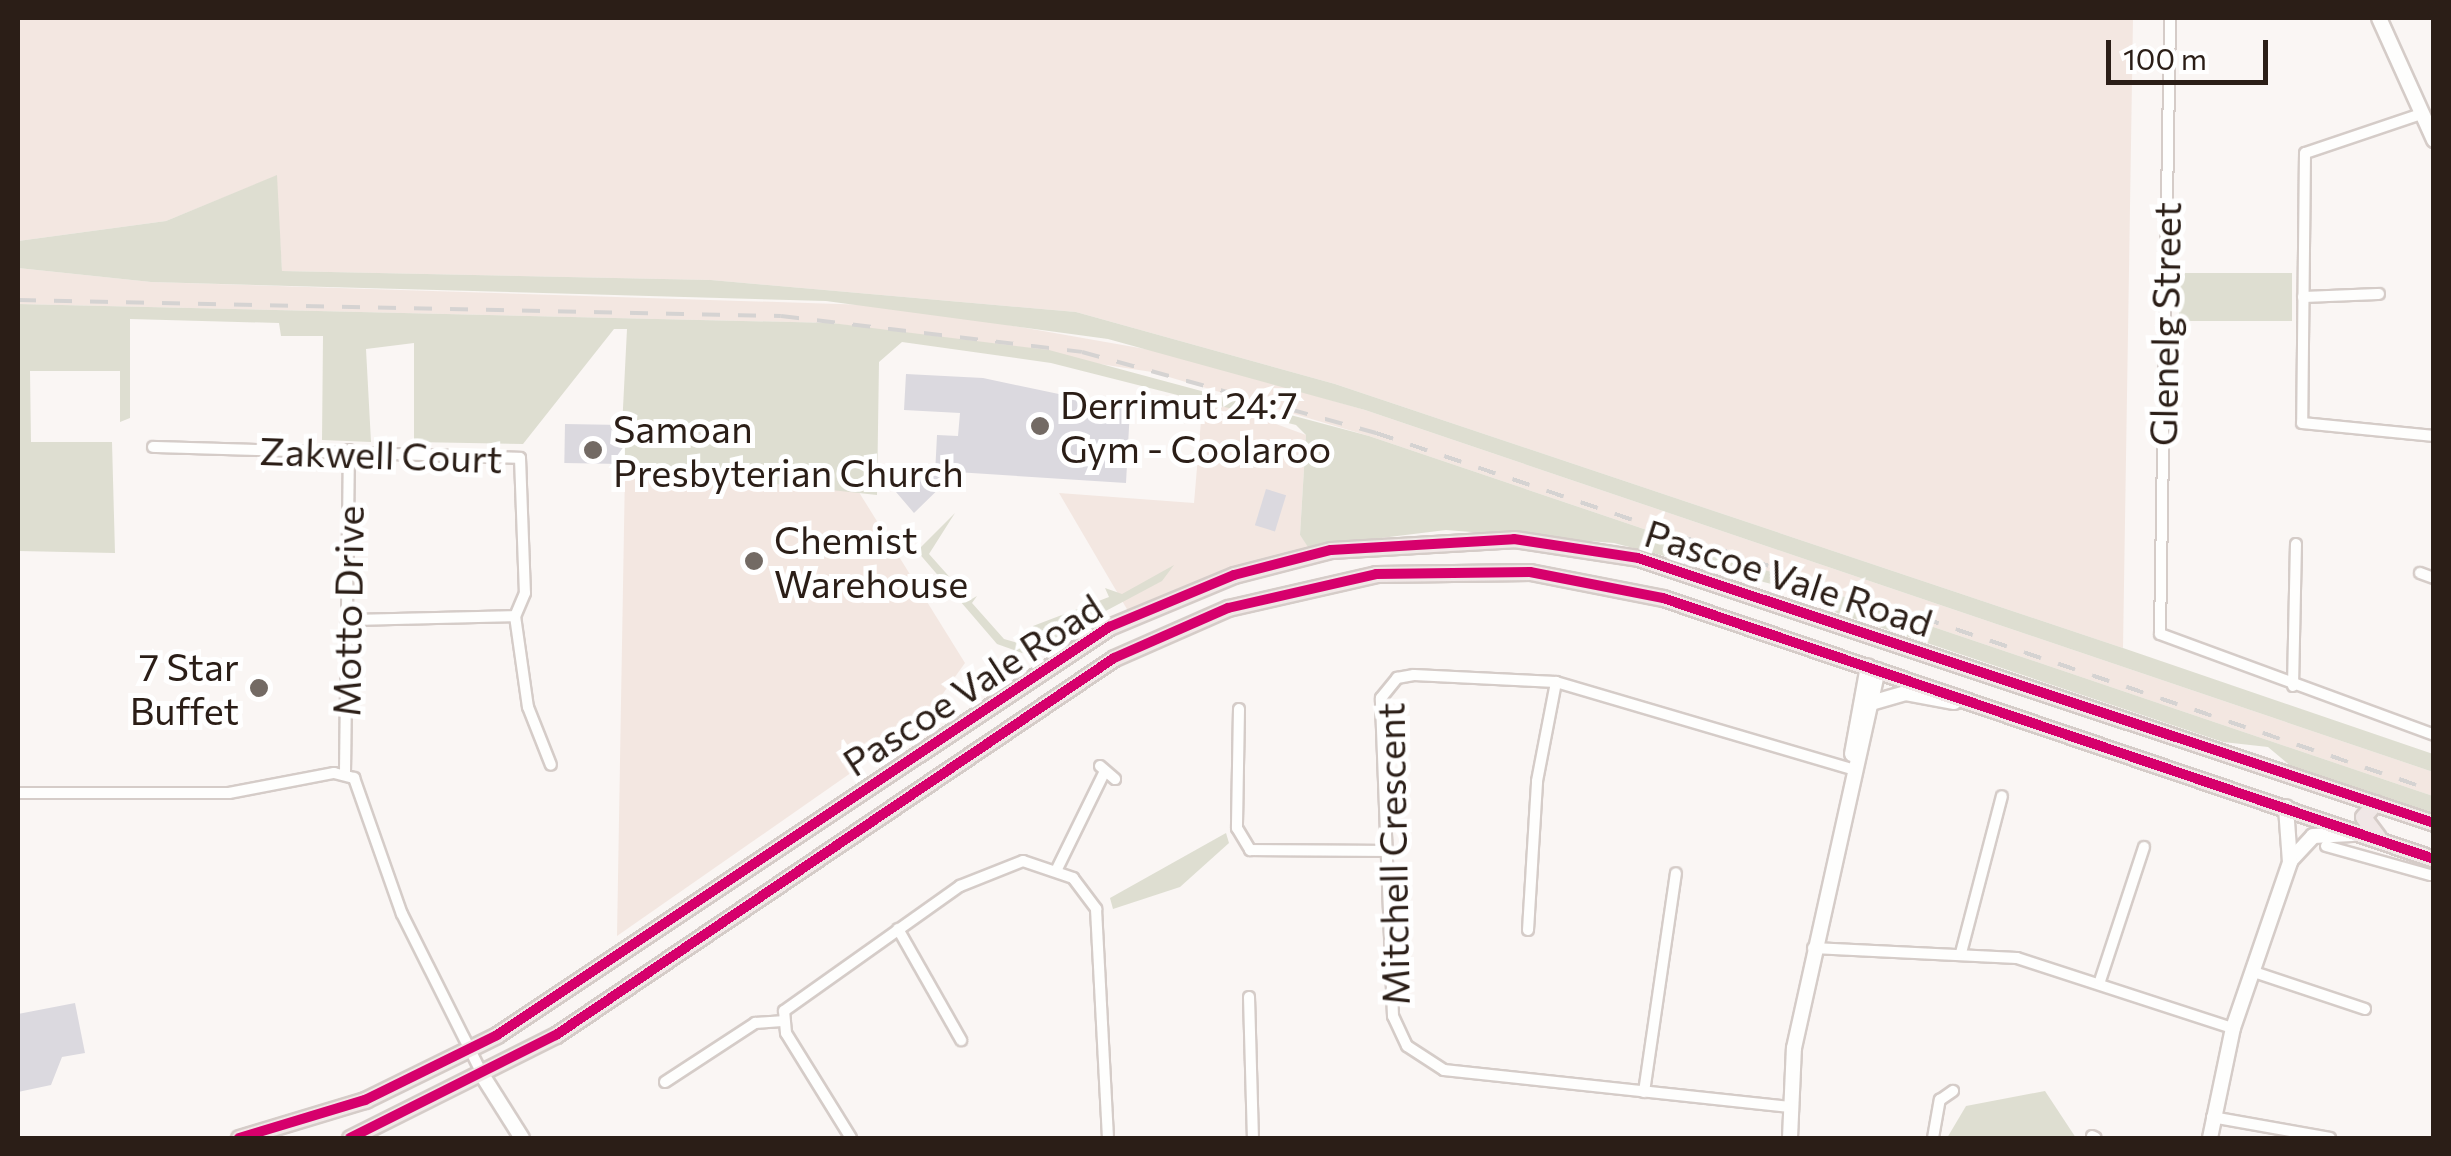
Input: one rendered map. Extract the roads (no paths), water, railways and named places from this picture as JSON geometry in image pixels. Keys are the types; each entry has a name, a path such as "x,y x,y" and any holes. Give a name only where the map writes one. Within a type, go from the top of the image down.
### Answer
{"main road":[{"name":"Pascoe Vale Road","path":"238,1138 365,1100 468,1052 1006,692 1120,622 1234,575 1424,540 1596,550 1882,637 2434,823"},
{"name":"Pascoe Vale Road","path":"350,1138 484,1078 1023,716 1136,646 1228,608 1417,570 1590,580 1873,668 2286,808 2390,844 2430,867"},
{"path":"1873,668 1882,637"},
{"path":"1006,692 1023,716"},
{"path":"2375,804 2364,822 2390,844"}],"street":[{"name":"Glenelg Street","path":"2170,18 2159,630 2168,644 2293,686"},
{"path":"2379,18 2434,140"},
{"path":"2421,114 2305,153 2302,423 2434,436"},
{"path":"2303,296 2379,294"},
{"name":"Zakwell Court","path":"152,446 520,458 525,593 515,616"},
{"name":"Motto Drive","path":"345,773 350,450"},
{"path":"2296,544 2293,686 2434,735"},
{"path":"2420,573 2434,578"},
{"path":"347,620 515,616 528,706 550,765"},
{"path":"1852,770 1871,703 1873,668"},
{"path":"1790,1138 1790,1107 1813,948 1873,668"},
{"name":"Mitchell Crescent","path":"1790,1107 1444,1070 1418,1057 1393,1016 1386,852 1386,686 1414,675 1556,682 1852,770"},
{"path":"1515,934 1533,933 1537,781 1556,682"},
{"path":"1871,703 1906,693 1969,701"},
{"path":"1238,707 1237,828 1250,850 1386,852"},
{"path":"1057,869 1102,769 1115,778"},
{"path":"18,794 229,793 345,773 364,790 396,900 468,1052 522,1138"},
{"path":"1961,953 2002,796"},
{"path":"2210,1138 2234,1028 2290,862 2286,808"},
{"path":"2290,862 2313,836 2360,834"},
{"path":"2326,846 2430,867"},
{"path":"2100,980 2144,847"},
{"path":"782,1021 800,993 994,866 1057,869 1083,888 1102,929 1108,1138"},
{"path":"1644,1092 1676,869"},
{"path":"898,929 960,1041"},
{"path":"1813,948 1961,953 2100,980 2234,1028"},
{"path":"2254,972 2365,1009"},
{"path":"1247,995 1252,1138"},
{"path":"662,1083 755,1023 782,1021"},
{"path":"782,1021 851,1138"},
{"path":"1933,1138 1940,1100 1953,1091"},
{"path":"2212,1117 2330,1138"}],"railway":[{"path":"18,300 781,316 1082,352 1376,433 2434,791"}],"place":[{"name":"Derrimut 24:7 Gym - Coolaroo","path":"1040,426"},
{"name":"Samoan Presbyterian Church","path":"593,450"},
{"name":"Chemist Warehouse","path":"754,561"},
{"name":"7 Star Buffet","path":"259,688"}]}
